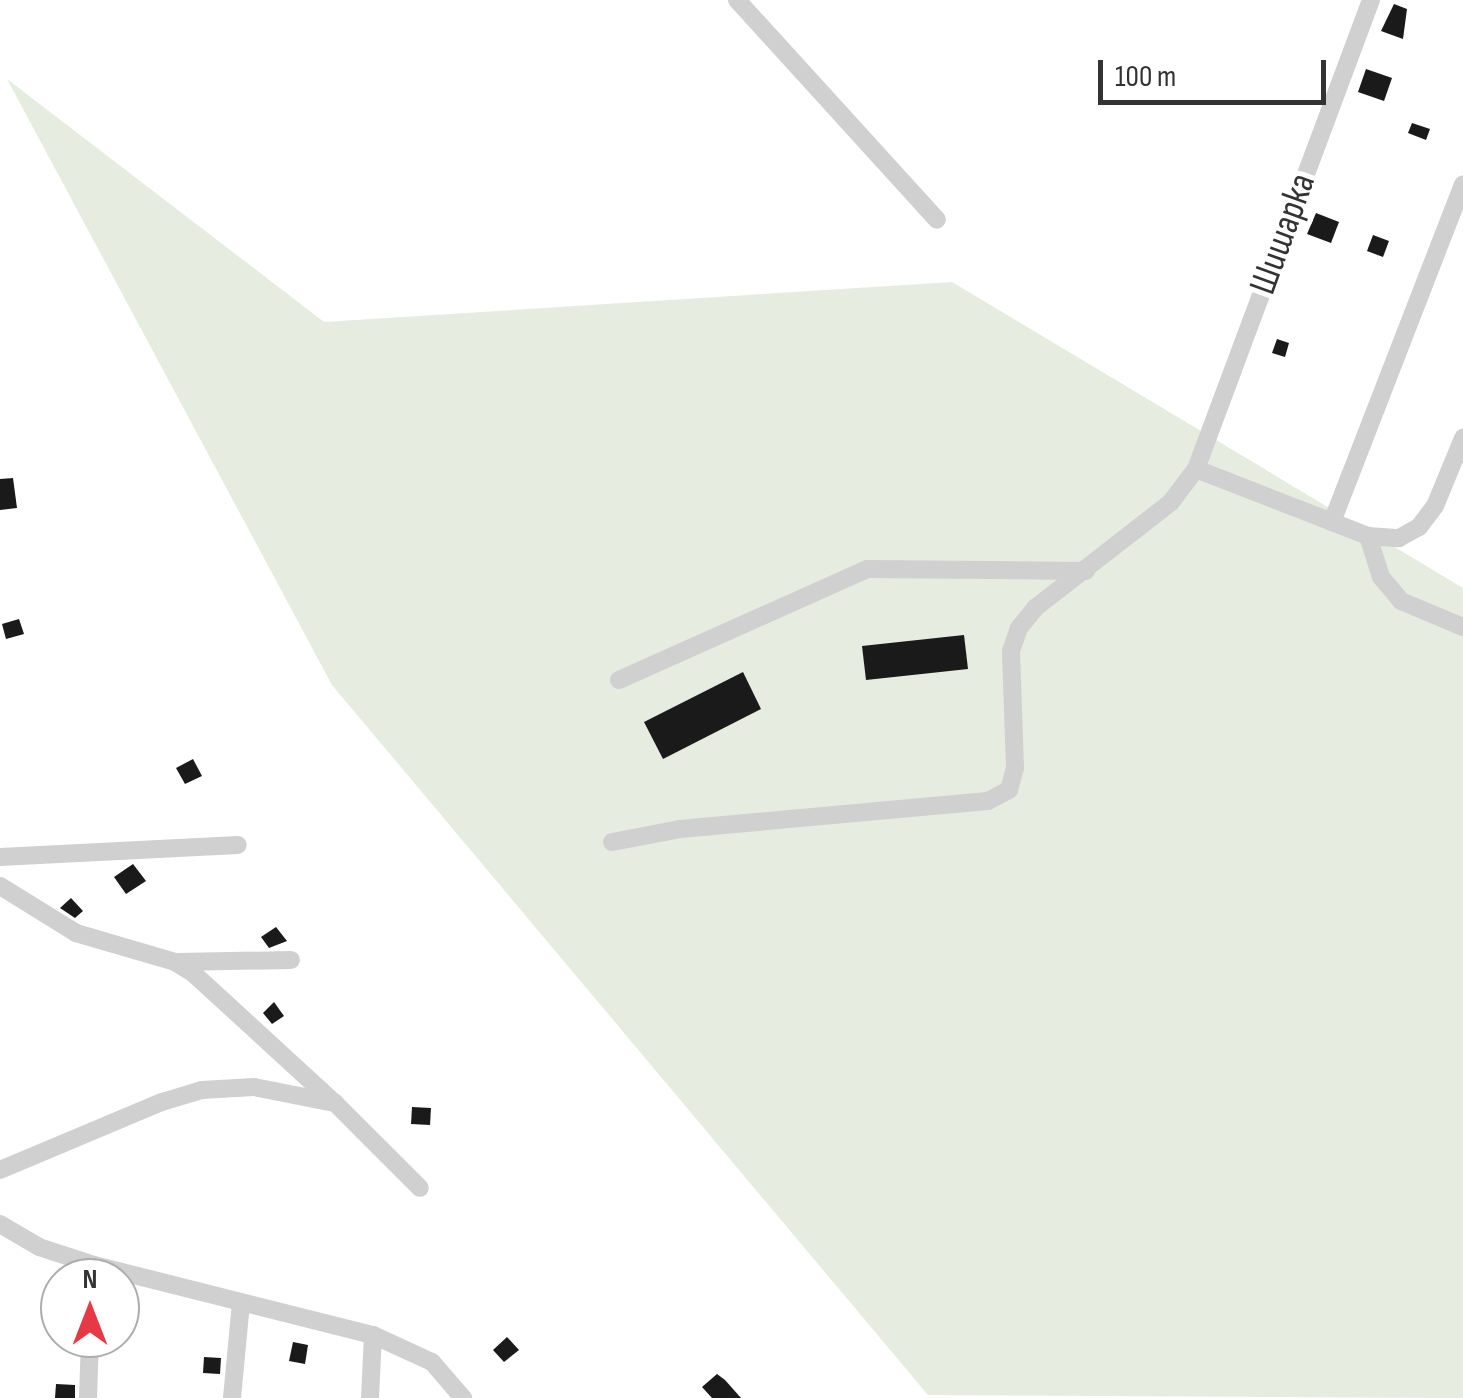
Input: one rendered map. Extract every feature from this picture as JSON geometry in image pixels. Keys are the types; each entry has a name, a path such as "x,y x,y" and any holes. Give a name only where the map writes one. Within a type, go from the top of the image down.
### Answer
{"street":[{"path":"736,0 937,220"},
{"name":"Шишарка","path":"612,842 680,829 999,798 1014,779 1011,651 1020,628 1171,502 1196,469 1370,0"},
{"path":"1332,522 1463,184"},
{"path":"1196,469 1368,536 1399,538 1420,528 1462,445"},
{"path":"1368,536 1381,577 1400,601 1463,627"},
{"path":"619,680 867,569 1087,571"},
{"path":"0,857 238,845"},
{"path":"0,886 92,940 175,962 290,960"},
{"path":"175,962 335,1103 420,1188"},
{"path":"0,1170 202,1090 254,1088 335,1103"},
{"path":"0,1224 63,1258"},
{"path":"140,1281 373,1335 432,1362 462,1398"},
{"path":"232,1398 242,1302"},
{"path":"370,1398 373,1335"},
{"path":"88,1398 89,1358"}],"shaded area":[{"path":"7,79 324,322 952,282 1463,588 1463,1398 928,1395 332,685"}],"building":[{"path":"1394,4 1407,9 1403,39 1381,31"},
{"path":"1366,69 1392,78 1384,101 1358,92"},
{"path":"1412,123 1430,129 1426,140 1408,133"},
{"path":"1316,213 1339,222 1331,243 1307,234"},
{"path":"1373,235 1389,241 1383,257 1367,251"},
{"path":"1277,339 1289,343 1285,357 1272,353"},
{"path":"13,478 17,508 0,510 0,479"},
{"path":"19,619 24,634 6,639 2,624"},
{"path":"964,635 968,669 866,680 862,646"},
{"path":"743,672 761,709 663,759 644,722"},
{"path":"193,759 202,776 185,784 176,768"},
{"path":"133,864 146,881 126,894 114,877"},
{"path":"71,898 83,911 75,918 60,908"},
{"path":"276,927 287,941 269,948 261,937"},
{"path":"274,1002 284,1016 272,1024 263,1013"},
{"path":"412,1107 431,1108 430,1125 411,1124"},
{"path":"507,1337 519,1350 504,1362 493,1350"},
{"path":"293,1342 308,1345 305,1364 289,1361"},
{"path":"204,1357 221,1358 220,1374 203,1373"},
{"path":"717,1374 741,1398 712,1398 702,1387"},
{"path":"56,1384 75,1385 75,1398 55,1398"}]}
